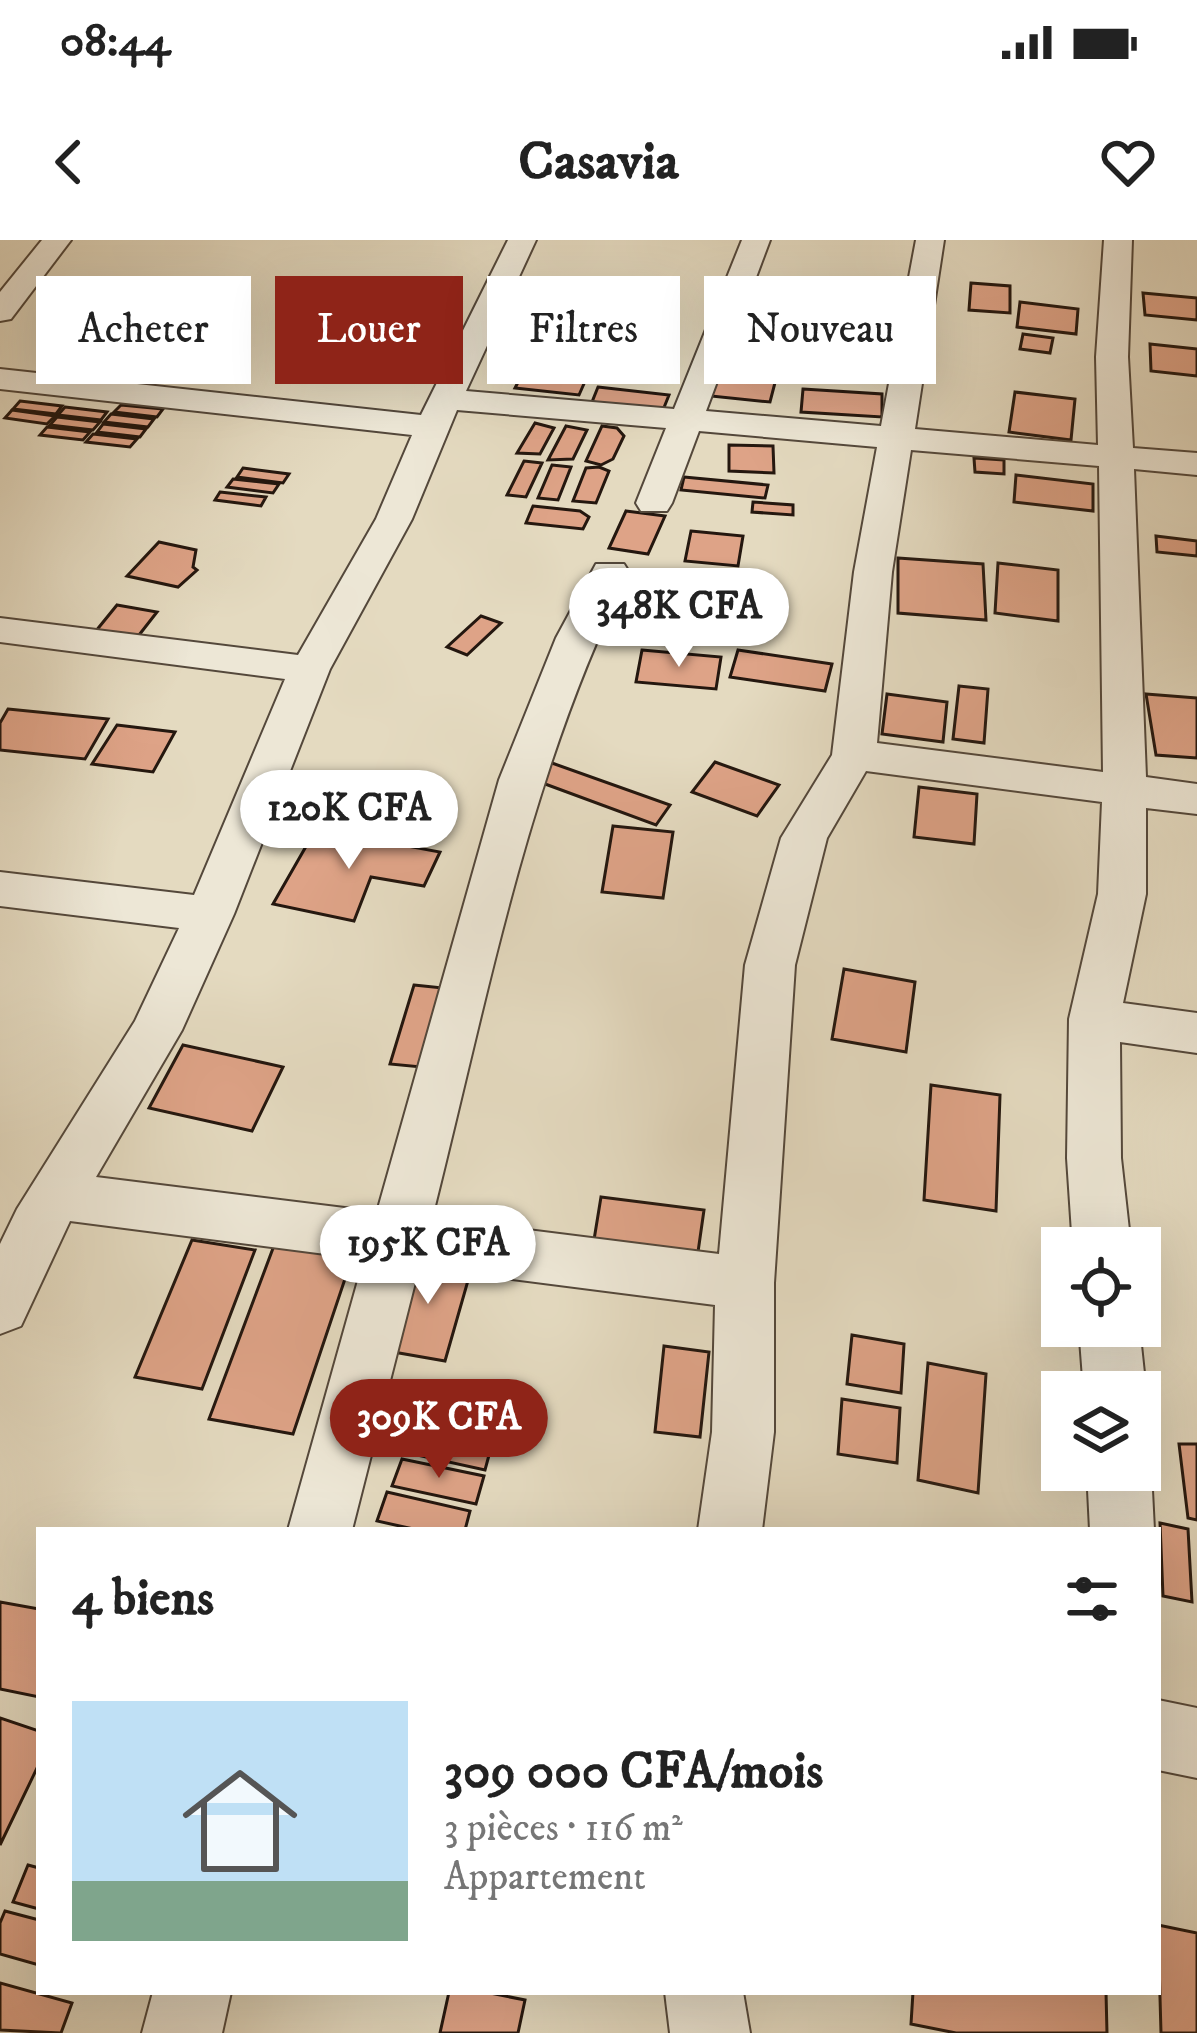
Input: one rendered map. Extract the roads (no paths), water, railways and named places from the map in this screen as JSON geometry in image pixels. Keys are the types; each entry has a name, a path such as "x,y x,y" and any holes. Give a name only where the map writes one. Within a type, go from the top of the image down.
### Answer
{"street":[{"path":"0,1307 32,1215 157,1030 310,669 394,519 522,240"},
{"path":"654,503 757,240"},
{"path":"730,1527 743,1432 745,1283 770,964 804,838 854,755 873,572 930,240"},
{"path":"1100,1227 1094,1158 1094,1019 1122,894 1126,700 1112,358 1118,240"},
{"path":"0,252 52,248"},
{"path":"0,312 52,248"},
{"path":"0,379 439,413 691,418 1197,464"},
{"path":"321,1527 521,780 576,638 610,572"},
{"path":"0,630 310,669"},
{"path":"854,755 1197,799"},
{"path":"0,889 210,914"},
{"path":"1094,1019 1197,1033"},
{"path":"32,1215 398,1236 745,1283"},
{"path":"1120,1491 1122,1527"},
{"path":"1161,1736 1197,1743"},
{"path":"182,2033 191,1995"},
{"path":"704,1995 710,2033"}]}
